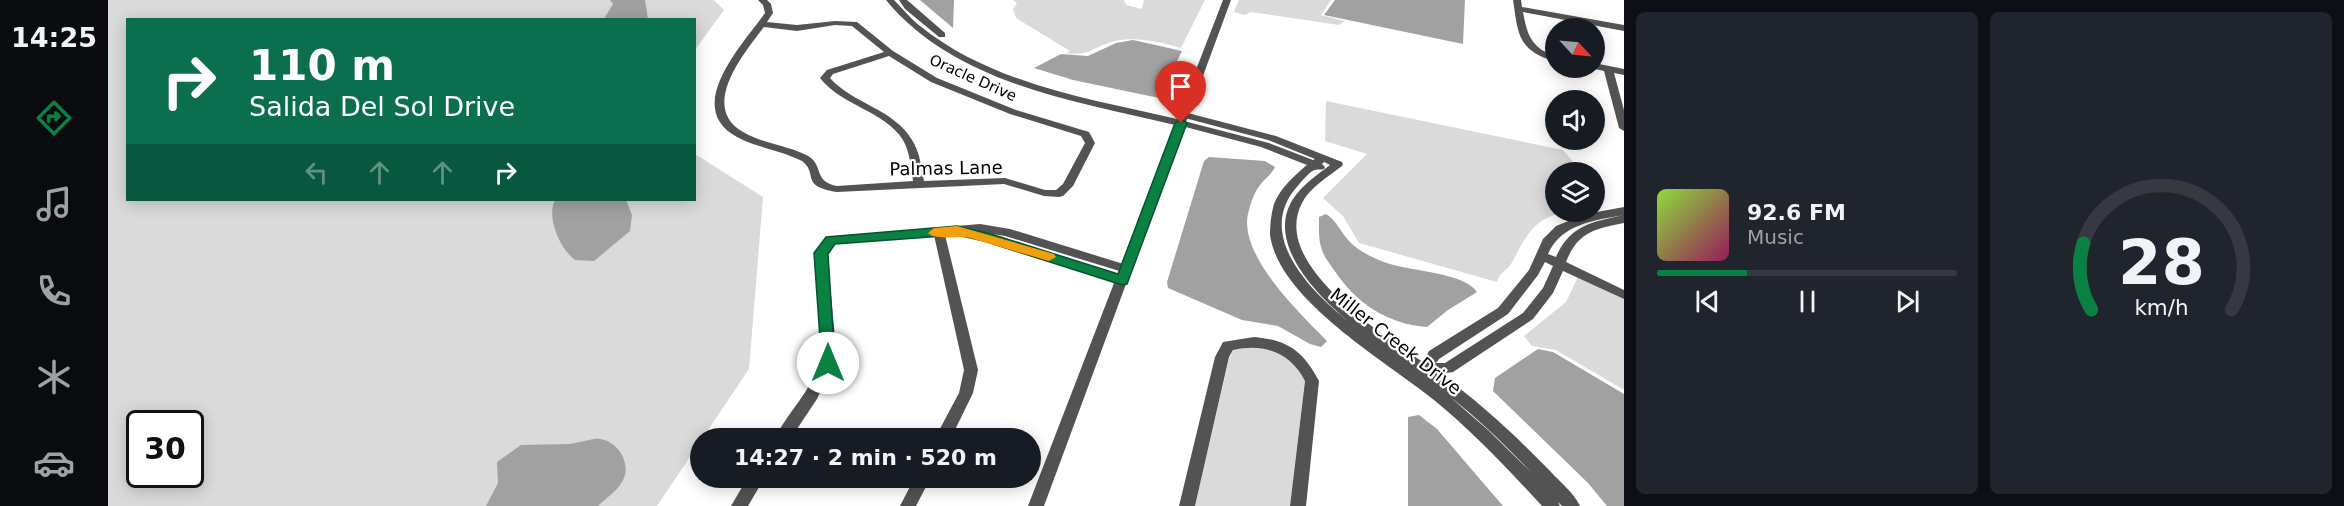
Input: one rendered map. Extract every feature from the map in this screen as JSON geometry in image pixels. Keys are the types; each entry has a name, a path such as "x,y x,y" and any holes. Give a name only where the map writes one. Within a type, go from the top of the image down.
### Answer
{"street":[{"path":"762,0 767,4 769,13 762,24"},
{"path":"890,0 913,24 934,39 991,69 1047,89 1182,119"},
{"path":"903,0 933,29 997,64 1061,86 1182,119 1319,161"},
{"path":"1036,506 1227,0"},
{"path":"1545,56 1533,52 1526,46 1518,4 1624,28"},
{"name":"Oracle Drive","path":"762,24 797,28 835,23 854,24 890,52 934,80 970,96 1086,134 1090,143 1082,159"},
{"name":"Palmas Lane","path":"762,24 726,75 717,103 719,115 724,123 744,136 803,156 813,165 816,180 825,187 837,189 1005,181 1044,193 1059,194 1068,186 1082,159"},
{"path":"890,52 830,72 825,78 860,104 898,127 908,140 919,184"},
{"path":"1605,68 1624,72"},
{"path":"1608,69 1624,128"},
{"name":"Miller Creek Drive","path":"1552,506 1501,452 1420,373 1341,325 1305,289 1285,259 1278,236 1278,209 1291,186 1319,161 1333,167 1303,190 1295,202 1291,234 1298,254 1324,292 1420,373 1530,459 1572,506"},
{"name":"Miller Creek Drive","path":"1605,217 1624,211"},
{"name":"Miller Creek Drive","path":"1605,220 1624,219"},
{"name":"Miller Creek Drive","path":"1420,373 1434,355 1503,311 1534,272 1547,242 1560,229 1587,222"},
{"name":"Miller Creek Drive","path":"1420,373 1448,368 1528,316 1549,290 1568,243 1593,222"},
{"path":"790,428 810,398 828,363 821,253 826,243 839,238 957,231 1039,248 1124,274"},
{"path":"939,232 971,370 966,393 948,428"},
{"path":"1058,254 1087,258 1124,274"},
{"path":"1542,256 1624,295"},
{"path":"1186,506 1222,357 1228,346 1245,341 1264,341 1293,355 1307,368 1312,381 1298,506"},
{"path":"739,506 750,488"},
{"path":"908,506 917,488"}],"shaded area":[{"path":"108,0 714,0 724,10 696,49 696,18 126,18 126,201 696,201 696,155 763,197 749,369 709,428 690,428 690,457 657,506 108,506"},
{"path":"610,0 645,0 648,18 605,18 613,4"},
{"path":"920,0 954,0 953,28"},
{"path":"1013,0 1124,0 1126,5 1142,9 1144,0 1205,0 1181,48 1131,39 1115,41 1080,54 1074,54 1066,53 1070,51 1016,18 1013,9 1017,3"},
{"path":"1239,0 1331,0 1321,15 1345,21 1339,25 1251,12 1245,15 1234,12"},
{"path":"1335,0 1465,0 1463,44 1324,15"},
{"path":"1133,40 1182,51 1159,98 1073,80 1034,68 1061,54 1088,56 1116,43"},
{"path":"1326,101 1545,146 1545,150 1563,150 1573,162 1545,162 1545,219 1531,231 1497,282 1359,243 1343,216 1323,198 1367,154 1325,141"},
{"path":"1209,157 1265,161 1275,167 1258,187 1253,197 1247,227 1252,245 1273,282 1327,341 1321,347 1310,344 1278,326 1242,320 1168,288 1167,282 1204,161"},
{"path":"555,201 626,201 632,215 630,231 594,261 575,260 564,248 556,232 553,224"},
{"path":"1326,214 1358,249 1380,261 1450,277 1471,286 1477,292 1448,310 1427,327 1399,321 1374,310 1343,282 1323,253 1319,217"},
{"path":"1579,275 1624,299 1624,390 1556,350 1532,346 1524,336 1566,302"},
{"path":"1264,345 1289,357 1305,379 1290,506 1195,506 1229,359 1234,349"},
{"path":"1538,349 1553,352 1624,394 1624,506 1607,506 1588,483 1493,391 1495,378"},
{"path":"1419,415 1437,429 1503,506 1408,506 1408,417"},
{"path":"601,439 615,446 626,466 620,485 598,506 486,506 498,483 497,462 521,445 570,444"}],"slow traffic":[{"path":"934,233 957,231 986,237 1049,257"}],"route":[{"path":"828,363 829,348 821,253 826,243 839,238 957,231 986,237 1122,280 1181,123"}]}
